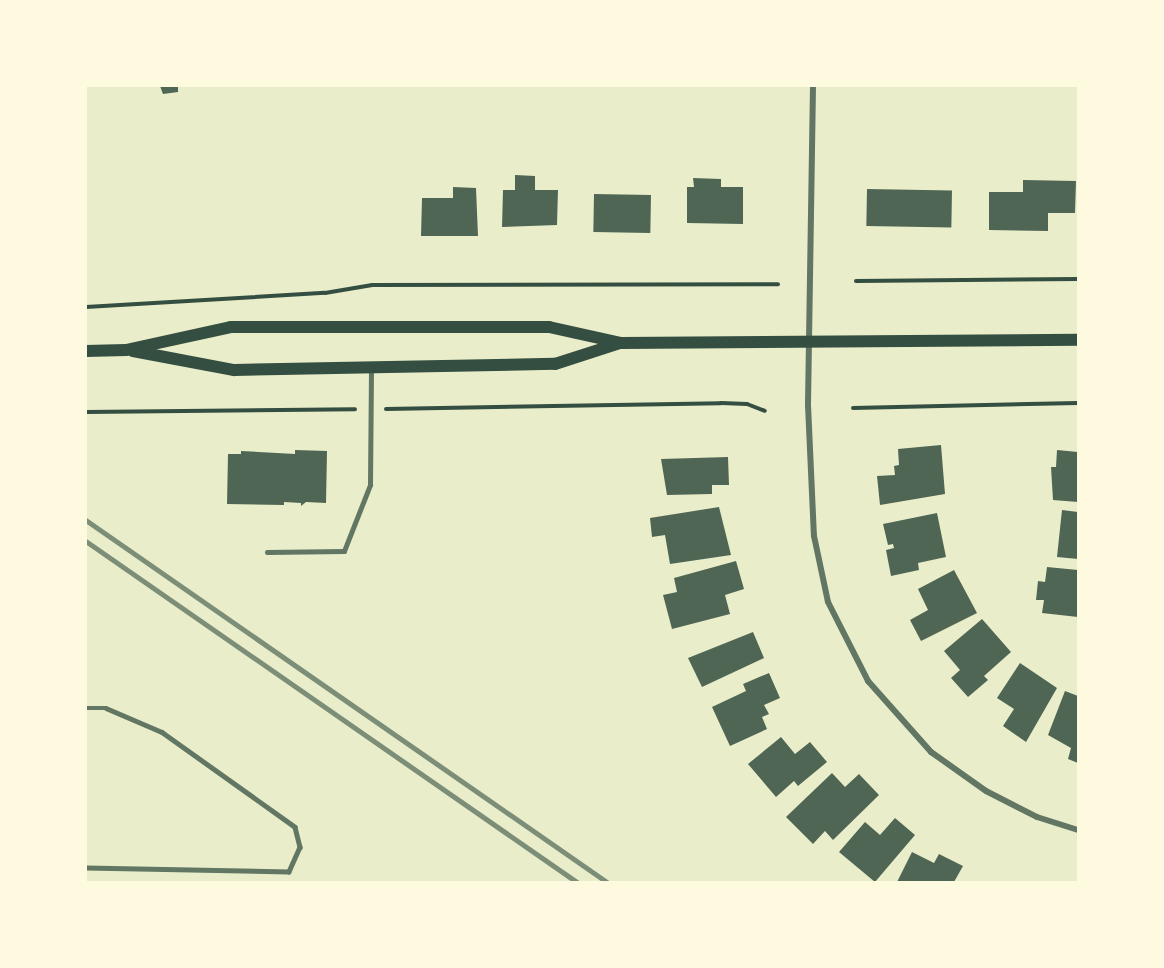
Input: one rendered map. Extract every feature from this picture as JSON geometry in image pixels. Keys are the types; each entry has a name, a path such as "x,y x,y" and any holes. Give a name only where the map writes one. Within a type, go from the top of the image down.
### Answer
{"main road":[{"path":"86,351 126,350 231,327 549,327 621,343 807,345 1078,340"},
{"path":"126,350 234,370 555,364 621,343"}],"street":[{"path":"813,86 807,345 814,536 828,602 852,655 887,706 931,752 986,791 1037,817 1078,830"}],"lane":[{"path":"267,552 344,551 370,485 371,368"},
{"path":"86,708 106,708 162,732 295,828 300,847 289,872 86,868"}],"path":[{"path":"856,281 1078,279"},
{"path":"86,307 325,293 372,285 778,284"},
{"path":"86,412 721,403 747,404 765,411"},
{"path":"853,408 1078,403"}],"building":[{"path":"160,86 178,86 178,92 163,94"},
{"path":"515,175 535,176 535,190 558,190 557,225 502,227 503,190 515,190"},
{"path":"693,178 721,179 721,187 743,187 743,224 687,223 687,187 694,187"},
{"path":"1023,180 1076,181 1075,213 1048,213 1048,231 989,230 989,192 1023,192"},
{"path":"453,187 476,188 478,236 421,236 422,198 453,198"},
{"path":"867,189 952,190 951,227 866,226"},
{"path":"594,194 651,195 650,233 593,232"},
{"path":"941,445 945,494 880,505 877,476 895,475 894,466 899,465 898,449"},
{"path":"295,450 327,451 326,503 306,502 301,506 301,503 284,502 284,505 227,504 228,454 241,454 241,451 295,454"},
{"path":"1057,450 1078,452 1078,502 1053,500 1051,467 1056,467"},
{"path":"728,457 729,485 712,485 712,494 667,495 661,459"},
{"path":"719,507 731,555 670,564 665,535 652,537 650,518"},
{"path":"1062,510 1078,512 1078,559 1057,557"},
{"path":"937,513 946,557 918,563 919,570 891,576 886,550 894,548 893,544 888,545 883,524"},
{"path":"736,561 744,589 725,595 730,614 672,629 663,595 677,592 674,578"},
{"path":"1047,567 1078,570 1078,617 1042,613 1044,600 1036,600 1038,581 1045,582"},
{"path":"954,570 977,613 921,641 910,620 928,610 918,589"},
{"path":"982,619 1011,652 984,676 988,680 968,697 951,678 960,670 944,651"},
{"path":"753,632 764,658 702,687 688,658"},
{"path":"1020,663 1057,688 1026,742 1003,726 1014,709 997,698"},
{"path":"769,673 780,698 764,705 769,714 762,717 767,729 730,746 712,707 746,691 743,684"},
{"path":"1065,691 1078,696 1078,763 1068,759 1071,748 1048,735"},
{"path":"781,737 795,754 810,742 827,762 798,786 794,781 776,797 748,764"},
{"path":"832,773 845,787 859,774 879,795 833,840 825,831 813,844 786,817"},
{"path":"895,818 915,835 875,882 839,852 865,822 880,835"},
{"path":"912,852 934,863 939,854 963,866 954,882 897,882"}],"railway":[{"path":"86,520 607,882"},
{"path":"86,541 577,882"}]}
